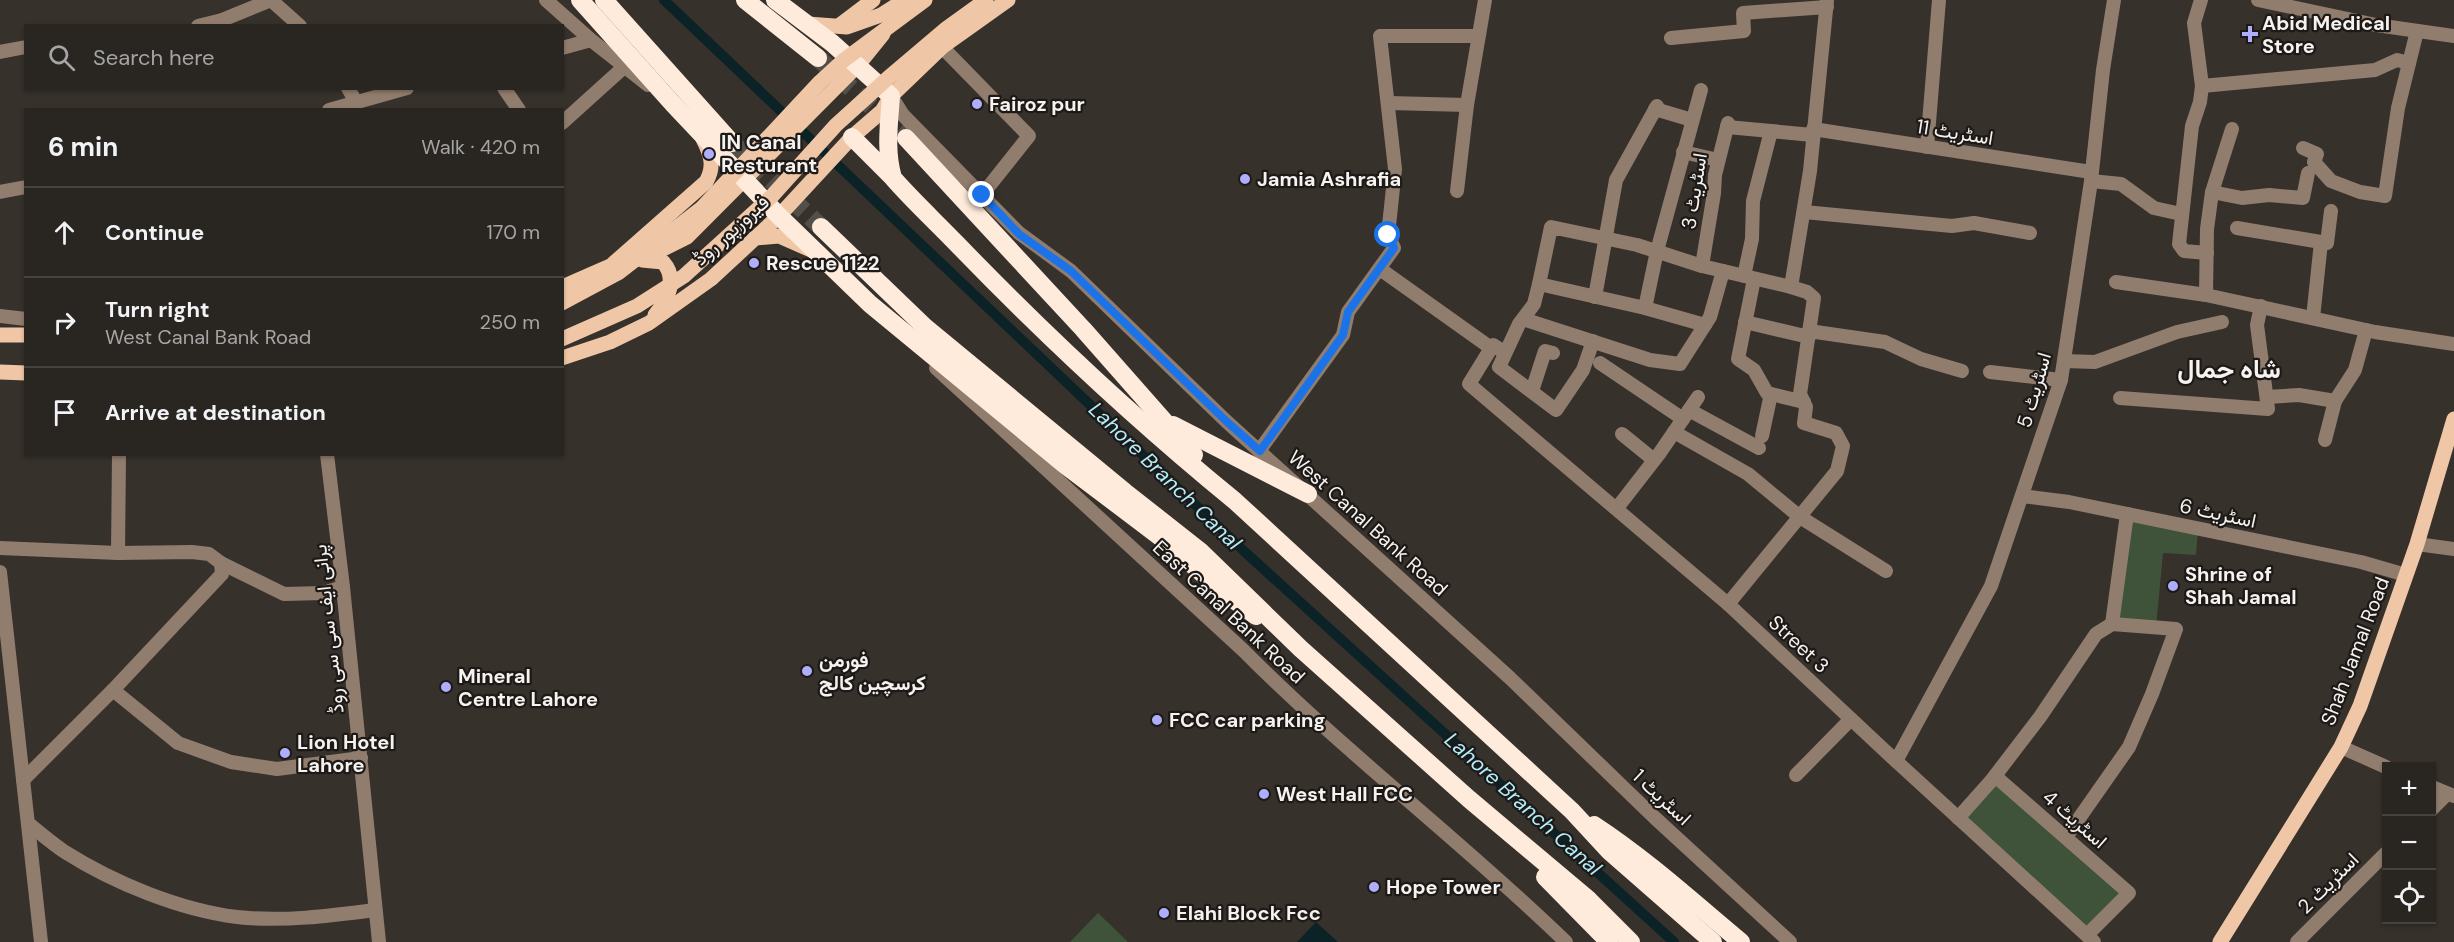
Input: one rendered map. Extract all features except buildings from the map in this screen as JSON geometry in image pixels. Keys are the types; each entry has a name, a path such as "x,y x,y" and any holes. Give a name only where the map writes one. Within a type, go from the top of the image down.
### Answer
{"highway":[{"path":"580,0 673,104 779,216 870,304 1065,465 1159,536 1226,594 1301,649"},
{"path":"604,0 732,143"},
{"path":"745,0 818,58"},
{"path":"775,0 858,65 891,96 886,143 893,178"},
{"path":"852,137 1013,302 1086,371 1178,454 1235,501 1572,811 1609,851 1713,942"},
{"path":"906,138 1083,329 1235,501"},
{"path":"821,227 925,327 1200,551 1301,649 1469,799 1589,900 1631,942"},
{"path":"1163,420 1308,494"},
{"path":"1469,799 1609,942"},
{"path":"1572,811 1615,839 1741,942"}],"main road":[{"path":"838,27 873,0"},
{"path":"808,24 847,27 881,15 905,0"},
{"name":"فیروزپور روڈ","path":"564,287 610,266 633,260 674,244 698,227 858,65 912,0"},
{"path":"564,302 618,273 694,214 820,82 844,60 925,0"},
{"path":"564,338 638,306 684,276 772,196 836,125 947,28 986,0"},
{"name":"فیروزپور روڈ","path":"564,357 610,342 649,323 711,279 779,216 852,137 882,111 891,96 942,47 1008,0"},
{"path":"610,266 686,201 711,174 711,157 700,132"},
{"path":"639,241 698,227"},
{"path":"755,238 779,236 817,253"},
{"path":"633,260 658,260 663,262 669,272 670,293 649,323"},
{"path":"0,335 24,335"},
{"path":"0,372 24,373"},
{"name":"Shah Jamal Road","path":"2220,942 2341,747 2360,706 2417,544 2454,419"}],"street":[{"path":"206,24 271,0 298,24"},
{"path":"546,0 591,40 673,104"},
{"path":"1457,190 1477,36 1485,0"},
{"path":"1927,147 1939,0"},
{"name":"اسٹریٹ 5","path":"1896,761 1991,586 2061,380 2114,0"},
{"path":"2201,0 2194,23 2202,86 2200,102 2192,126 2179,244 2184,251 2207,254"},
{"path":"2259,0 2376,25 2454,36"},
{"path":"1671,38 1744,31 1743,13 1827,3 1804,212 1791,287"},
{"path":"2303,148 2317,154 2314,162 2331,181 2360,192 2385,196 2398,108 2417,31"},
{"path":"1260,451 1343,335 1348,312 1394,248 1388,235 1395,169 1380,36 1477,36"},
{"path":"564,47 591,40"},
{"path":"0,52 24,47"},
{"path":"942,47 1029,136 982,195"},
{"path":"2202,86 2244,84 2375,70 2397,60 2409,63"},
{"path":"564,121 624,67"},
{"path":"349,90 356,102"},
{"path":"336,108 400,90"},
{"path":"505,90 518,108"},
{"path":"1645,308 1657,252 1701,90"},
{"name":"West Canal Bank Road","path":"891,96 903,116 1019,234 1071,271 1226,421 1510,678"},
{"path":"1389,103 1467,105"},
{"path":"1595,297 1616,180 1656,107 1692,120"},
{"name":"اسٹریٹ 11","path":"1728,125 1771,131 1812,132 1927,147 2091,176 2121,184 2154,208 2181,214"},
{"name":"اسٹریٹ 3","path":"1702,266 1718,160 1728,125"},
{"path":"2206,295 2207,229 2212,192 2232,129"},
{"path":"1771,131 1753,201 1745,322 1738,359 1754,370 1767,393 1804,402"},
{"path":"1683,152 1718,160"},
{"path":"2212,192 2242,198 2270,195 2303,198 2308,173"},
{"path":"0,192 24,187"},
{"path":"2237,228 2327,243 2331,211"},
{"path":"1804,212 1952,226 1974,224 2030,233"},
{"path":"1593,341 1583,370 1556,410 1499,367 1498,350 1534,304 1551,226 1637,245 1702,266 1791,287 1807,292 1814,298 1800,394 1806,406 1804,423 1836,433 1843,446 1837,471 1728,604"},
{"path":"2313,318 2321,242"},
{"path":"1380,269 1498,350"},
{"path":"1523,319 1650,360 1680,364 1710,317 1723,271"},
{"path":"2116,282 2206,295 2366,330 2454,344"},
{"path":"1539,284 1645,308 1705,325"},
{"name":"East Canal Bank Road","path":"870,304 960,392 1243,650 1286,693 1514,891 1566,942"},
{"path":"2120,398 2268,409 2257,325 2261,306"},
{"path":"0,316 24,319"},
{"path":"1745,322 1809,334 1885,342 1921,358 1962,371"},
{"path":"2064,361 2095,362 2177,332 2222,322"},
{"path":"2325,440 2335,401 2355,370 2366,330"},
{"name":"Street 3","path":"1498,350 1469,384 1728,604 2091,939"},
{"path":"1532,391 1545,351 1552,353"},
{"path":"1600,363 1686,415 1761,442 1771,394"},
{"path":"1989,372 2061,380"},
{"path":"2267,397 2299,395 2335,401"},
{"path":"1617,508 1698,397"},
{"path":"1674,432 1748,474 1800,517 1886,571"},
{"path":"1622,434 1654,460"},
{"path":"118,456 118,553"},
{"name":"پرانی ایف سی سی روڈ","path":"327,456 344,587 374,910 379,942"},
{"name":"اسٹریٹ 6","path":"2022,496 2127,514 2361,562 2406,575"},
{"path":"2112,624 2127,514"},
{"path":"2417,544 2454,549"},
{"path":"0,548 118,553 192,552 209,554 221,563 284,594 323,593 344,587"},
{"path":"23,780 113,690 222,574 221,563"},
{"path":"0,572 41,942"},
{"path":"1958,818 1995,776 2040,717 2096,634 2112,624 2176,629 2129,747 2066,837"},
{"name":"اسٹریٹ 1","path":"1510,678 1654,817 1790,942"},
{"path":"113,690 178,743 231,762 277,769 361,758"},
{"path":"1796,775 1851,719"},
{"path":"2341,747 2382,765"},
{"name":"اسٹریٹ 4","path":"1995,776 2129,892 2091,939"},
{"path":"2436,789 2451,795"},
{"path":"2436,806 2451,795"},
{"path":"29,824 64,851 101,873 207,912 239,917 285,918 374,910"},
{"name":"اسٹریٹ 2","path":"2297,942 2382,857"}],"green space":[{"path":"2127,514 2198,529 2196,555 2163,553 2156,627 2112,624"},
{"path":"1995,776 2129,893 2087,935 1958,818"},
{"path":"1098,913 1128,942 1070,942"}],"water":[{"path":"1316,922 1338,942 1297,942"}],"waterway":[{"name":"Lahore Branch Canal","path":"664,0 1246,553 1674,942"}],"tunnel":[{"path":"818,58 906,138"},
{"path":"732,143 821,227"}],"place":[{"name":"Abid Medical Store","path":"2250,34"},
{"name":"Fairoz pur","path":"977,104"},
{"name":"IN Canal Resturant","path":"709,154"},
{"name":"Jamia Ashrafia","path":"1245,179"},
{"name":"Rescue 1122","path":"754,263"},
{"name":"Shrine of Shah Jamal","path":"2173,586"},
{"name":"فورمن کرسچین کالج","path":"807,671"},
{"name":"Mineral Centre Lahore","path":"446,687"},
{"name":"FCC car parking","path":"1157,720"},
{"name":"Lion Hotel Lahore","path":"285,753"},
{"name":"West Hall FCC","path":"1264,794"},
{"name":"Hope Tower","path":"1374,887"},
{"name":"Elahi Block Fcc","path":"1164,913"}],"district":[{"name":"شاہ جمال","path":"2229,369"}],"route":[{"path":"982,195 1019,234 1071,271 1260,451 1343,335 1348,312 1394,248 1388,235"}]}
